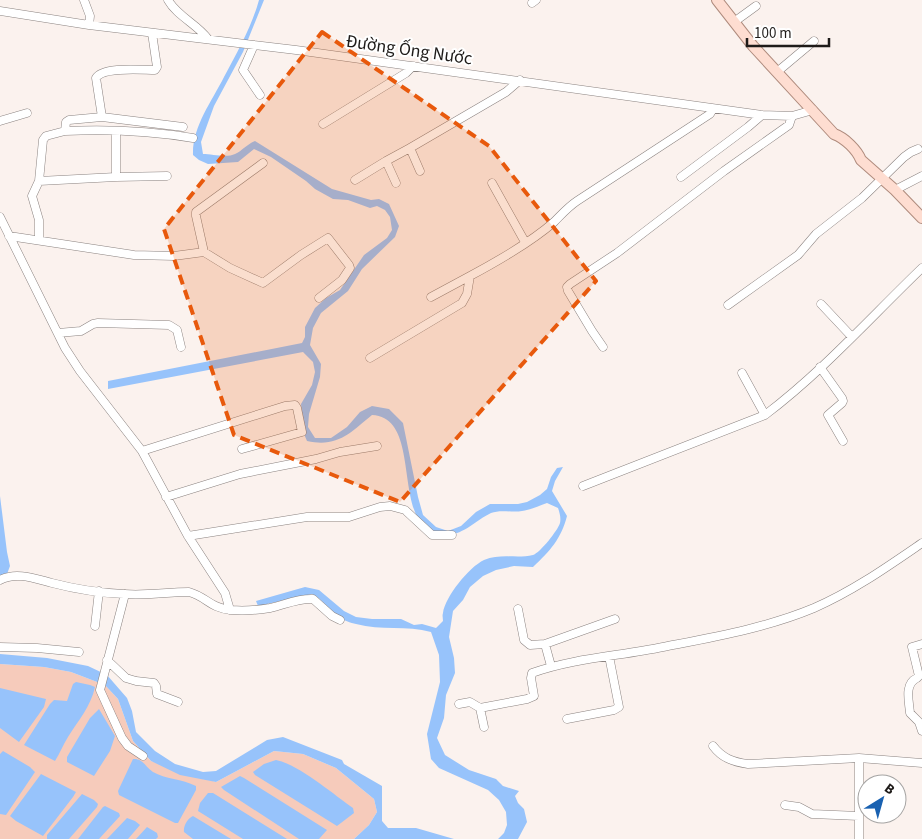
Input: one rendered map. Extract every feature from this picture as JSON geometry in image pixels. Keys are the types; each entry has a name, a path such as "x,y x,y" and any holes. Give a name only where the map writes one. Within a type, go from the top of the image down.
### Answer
{"main road":[{"path":"717,0 777,72 834,134 835,141 855,160 861,160 895,190 922,218"}],"street":[{"path":"84,0 90,16 89,25"},
{"path":"168,0 171,6 208,39"},
{"path":"734,22 756,6"},
{"name":"Đường Ống Nước","path":"0,11 89,25 520,80 762,115 792,116 813,110"},
{"path":"102,117 96,78 98,74 124,69 156,68 152,33"},
{"path":"777,72 814,41"},
{"path":"250,45 243,70 260,95"},
{"path":"323,124 406,73 413,66"},
{"path":"355,180 506,92 520,80"},
{"path":"431,297 470,276 525,242 554,222 566,209 577,201 710,114 713,109"},
{"path":"0,121 27,113"},
{"path":"681,176 762,115"},
{"path":"603,347 567,287 617,253 789,124 792,116"},
{"path":"65,131 66,122 69,120 102,117 183,127"},
{"path":"39,240 39,220 32,196 39,181 43,140 46,136 65,131 94,130 193,138"},
{"path":"116,131 116,176"},
{"path":"410,148 420,171"},
{"path":"728,305 798,255 816,234 862,198 910,152 918,149"},
{"path":"386,161 396,183"},
{"path":"204,252 196,212 263,162"},
{"path":"39,181 116,176 167,176"},
{"path":"895,190 922,176"},
{"path":"492,183 525,242"},
{"path":"0,217 65,348 80,371 142,451 188,536 226,597 230,610"},
{"path":"8,236 134,255 174,256 204,252 263,284 301,255 328,238 350,268 342,280 319,298"},
{"path":"583,486 765,415 780,404 820,367 922,268"},
{"path":"370,358 462,303 467,294 470,276"},
{"path":"821,304 852,337"},
{"path":"58,333 81,331 98,323 169,325 177,330 181,347"},
{"path":"820,367 843,401 828,415 843,441"},
{"path":"742,373 765,415"},
{"path":"142,451 285,406 295,405 302,432 242,449"},
{"path":"166,497 240,474 377,446"},
{"path":"188,536 308,518 349,517 390,506 405,510 432,535 452,535"},
{"path":"459,704 470,702 480,708 532,698 534,693 532,673 551,666 664,647 753,628 813,608 858,586 922,543"},
{"path":"0,580 18,576 34,578 54,584 125,594 189,592 198,594 213,606 230,610 271,608 308,599 317,602 332,616 340,620"},
{"path":"95,626 99,591"},
{"path":"125,594 100,686 102,697 122,738 128,746 143,756"},
{"path":"518,609 524,640 530,645 545,644 615,619"},
{"path":"545,644 551,666"},
{"path":"922,644 912,647 919,676 912,681 909,687 910,713 919,722 922,731"},
{"path":"0,647 79,652"},
{"path":"567,718 614,710 619,707 610,656"},
{"path":"106,663 126,678 154,683 157,694 178,702"},
{"path":"480,708 484,727"},
{"path":"712,746 725,758 748,764 859,758 922,763"},
{"path":"859,758 859,774"},
{"path":"785,805 799,806 812,814 857,816"},
{"path":"859,824 859,839"}],"highlighted area":[{"path":"322,32 489,146 596,281 400,502 234,435 164,229"}],"shaded area":[{"path":"0,664 44,667 71,672 105,685 118,699 133,741 151,761 216,782 274,751 303,754 336,768 374,799 377,812 369,825 354,839 0,839"}],"water":[{"path":"259,0 264,0 243,52 214,106 201,142 203,154 232,155 255,141 332,189 371,200 379,199 389,204 399,226 395,237 362,269 348,291 321,313 313,328 310,345 321,364 320,377 309,414 308,427 315,438 331,438 347,427 360,412 372,406 389,409 403,423 423,515 436,527 448,531 461,526 476,512 490,504 518,504 527,502 540,495 547,489 551,477 557,468 563,467 552,491 567,516 562,531 554,544 533,567 514,566 496,570 483,576 470,587 463,600 453,611 449,637 455,673 446,695 444,718 437,738 445,755 469,770 496,779 503,786 519,791 515,796 518,803 524,809 527,822 518,839 498,839 504,833 507,825 506,812 499,800 488,790 439,768 431,759 427,734 440,682 439,655 431,632 365,626 352,623 338,617 312,594 258,606 256,601 305,587 319,590 344,611 356,617 401,619 414,625 422,624 436,628 443,621 445,606 453,591 478,564 490,558 533,555 540,550 559,526 560,516 558,508 547,503 525,510 495,512 453,534 447,535 429,530 417,517 411,498 404,455 398,435 389,421 372,415 350,433 336,440 318,443 307,441 304,434 301,404 312,385 315,372 313,362 303,352 108,389 108,381 302,343 305,337 305,327 315,308 326,298 340,290 364,255 387,238 392,230 390,217 385,210 377,206 370,208 348,200 333,199 315,189 271,157 254,149 238,162 208,164 193,155 199,124 244,39"},
{"path":"0,496 10,566 7,574 0,577"},
{"path":"0,654 47,658 88,666 107,675 127,698 132,711 136,732 155,751 175,764 203,772 216,771 267,740 283,737 342,760 344,764 382,786 382,821 388,828 416,828 454,839 354,839 369,825 377,812 374,799 336,768 303,754 274,751 216,782 180,775 151,761 133,741 118,699 105,685 71,672 44,667 0,664"},
{"path":"76,682 95,687 87,707 55,761 24,745 50,704 54,700 67,701 73,684"},
{"path":"0,688 46,699 44,707 19,742 0,728"},
{"path":"99,709 115,736 110,751 94,776 67,762 67,757 90,718"},
{"path":"3,751 35,772 6,815 0,814 0,754"},
{"path":"133,759 142,761 150,770 158,774 196,786 196,790 178,823 119,795 118,791"},
{"path":"276,760 294,767 315,780 353,808 354,813 337,826 253,772 264,764"},
{"path":"41,774 76,792 43,836 10,816"},
{"path":"240,776 327,830 319,839 299,839 221,787"},
{"path":"208,793 213,793 287,839 243,839 198,811 200,803"},
{"path":"82,794 94,800 98,804 97,807 69,839 47,839 47,835"},
{"path":"105,806 119,813 120,816 99,839 78,839 103,807"},
{"path":"193,816 231,839 193,839 184,832 184,827 189,818"},
{"path":"127,818 140,825 128,839 107,839"},
{"path":"147,827 157,833 158,837 156,839 136,839"}]}
